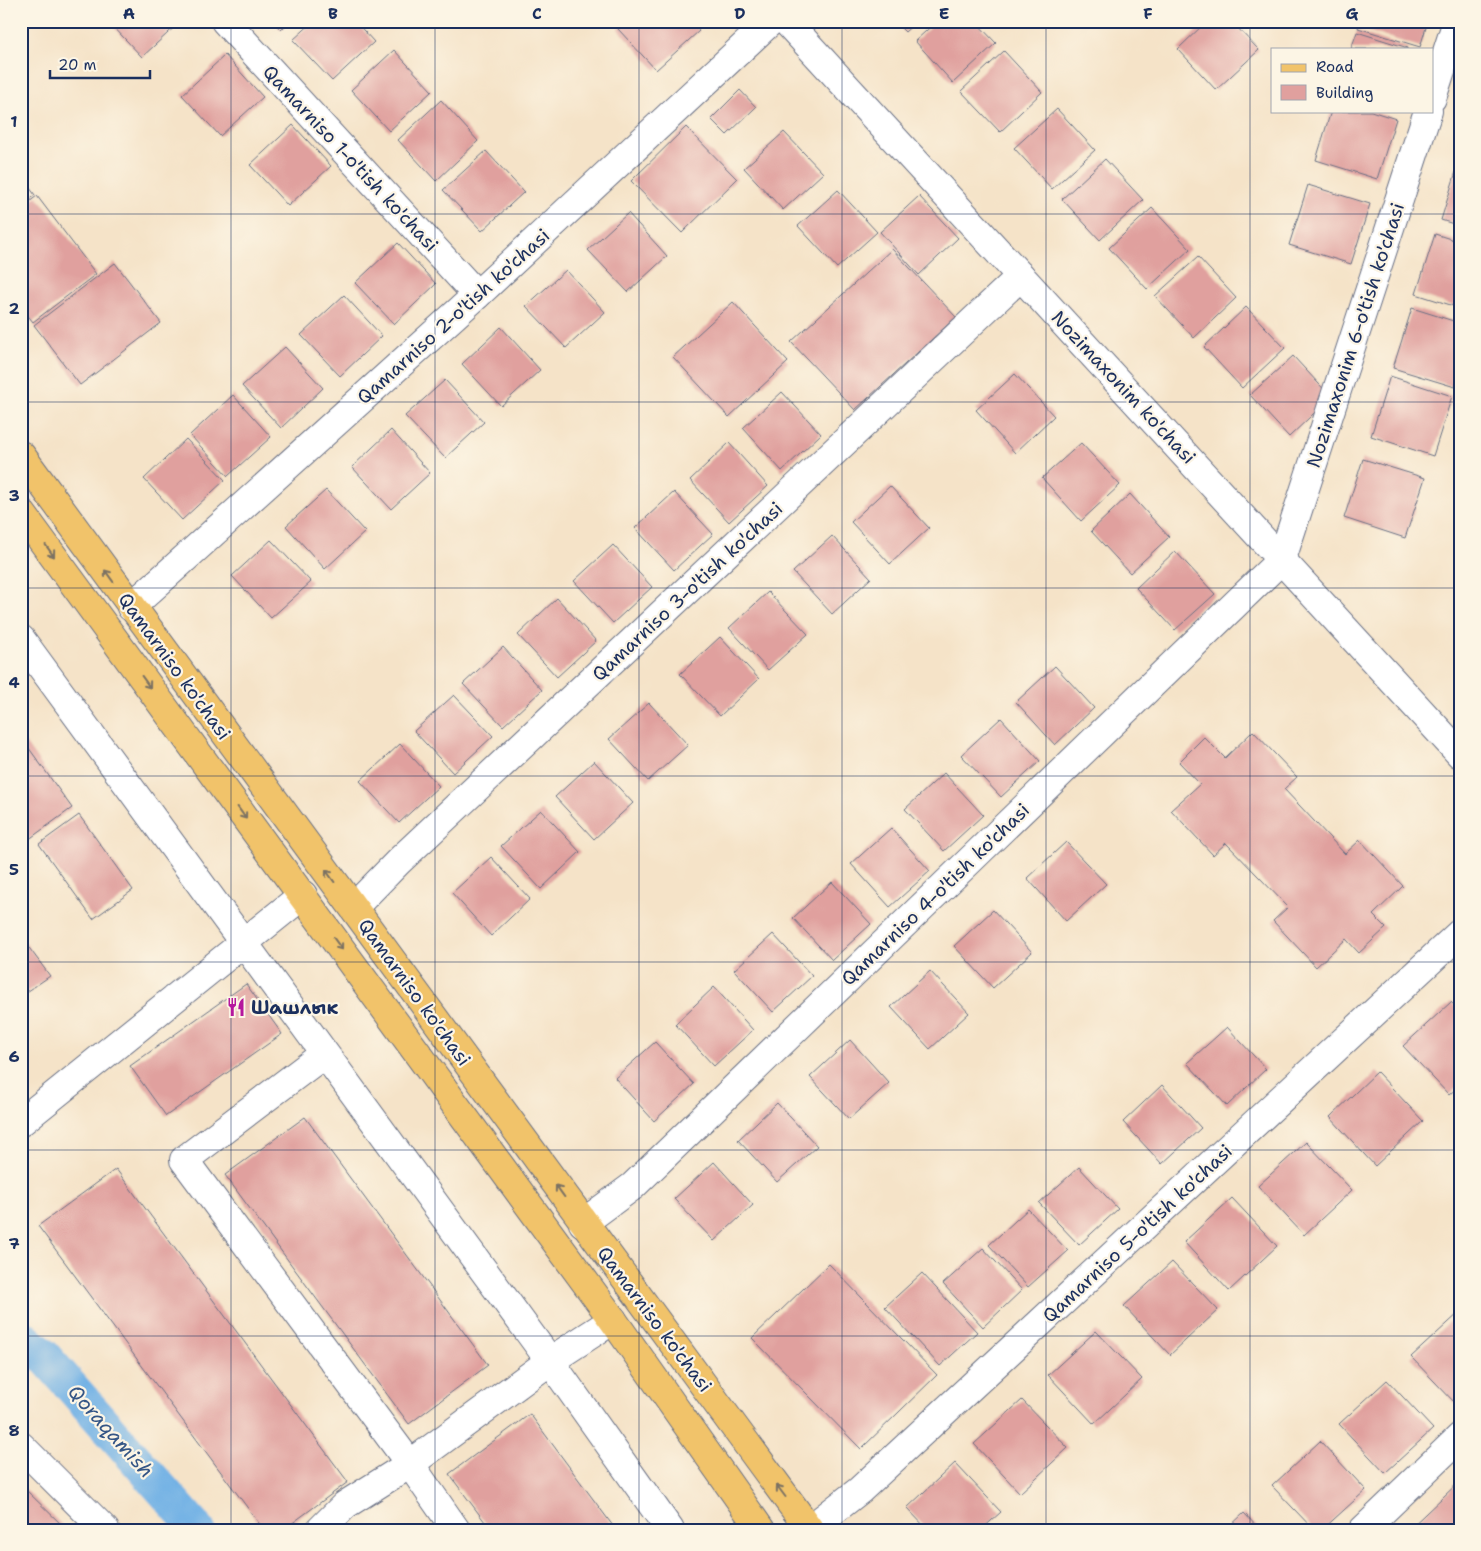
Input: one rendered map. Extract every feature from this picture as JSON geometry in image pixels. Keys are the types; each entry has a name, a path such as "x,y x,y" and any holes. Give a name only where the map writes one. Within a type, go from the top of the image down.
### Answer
{"main road":[{"name":"Qamarniso ko'chasi","path":"21,455 810,1530"},
{"name":"Qamarniso ko'chasi","path":"21,512 613,1320 761,1530"}],"street":[{"name":"Qamarniso 1-o'tish ko'chasi","path":"224,21 477,295"},
{"name":"Qamarniso 2-o'tish ko'chasi","path":"132,607 477,295 771,21"},
{"name":"Nozimaxonim ko'chasi","path":"786,21 1460,754"},
{"path":"1434,92 1457,21"},
{"name":"Nozimaxonim 6-o'tish ko'chasi","path":"1282,559 1428,112"},
{"name":"Qamarniso 3-o'tish ko'chasi","path":"354,907 407,854 1021,276"},
{"name":"Qamarniso 4-o'tish ko'chasi","path":"583,1223 633,1186 1282,559"},
{"path":"21,639 550,1361 670,1530"},
{"path":"21,1122 303,895"},
{"name":"Qamarniso 5-o'tish ko'chasi","path":"810,1530 860,1490 1460,934"},
{"path":"324,1054 184,1160 410,1464 456,1530"},
{"path":"320,1530 345,1505 410,1464 550,1361 613,1320"},
{"path":"1363,1530 1460,1437"},
{"path":"21,1446 105,1530"}],"building":[{"path":"108,21 181,21 142,57"},
{"path":"273,21 290,21 281,30"},
{"path":"314,21 355,21 374,42 332,81 293,40"},
{"path":"626,21 690,21 699,31 656,70 618,29"},
{"path":"894,21 917,21 905,32"},
{"path":"937,21 975,21 996,43 953,83 915,41"},
{"path":"1207,21 1231,21 1259,50 1216,90 1178,49"},
{"path":"1360,21 1428,21 1420,47 1358,28"},
{"path":"1357,32 1408,48 1351,48"},
{"path":"394,50 432,91 389,131 351,90"},
{"path":"1004,51 1042,92 1000,132 961,91"},
{"path":"225,55 263,97 220,136 182,95"},
{"path":"740,90 756,107 727,135 711,119"},
{"path":"441,100 478,141 436,181 398,140"},
{"path":"1057,109 1095,150 1052,189 1014,148"},
{"path":"1331,112 1374,112 1396,119 1377,179 1316,160"},
{"path":"293,125 331,166 288,206 250,165"},
{"path":"686,127 737,179 682,233 631,181"},
{"path":"784,132 823,173 783,210 744,168"},
{"path":"486,151 524,192 482,231 443,190"},
{"path":"1105,159 1143,200 1100,240 1062,199"},
{"path":"1460,162 1460,226 1441,220"},
{"path":"21,176 35,195 21,205"},
{"path":"1308,185 1370,204 1351,264 1289,245"},
{"path":"838,190 877,232 837,268 798,226"},
{"path":"37,196 96,274 33,322 21,307 21,208"},
{"path":"919,196 958,238 919,275 880,232"},
{"path":"1152,208 1190,249 1147,289 1109,248"},
{"path":"628,213 667,256 628,292 588,250"},
{"path":"1435,234 1460,242 1460,308 1416,294"},
{"path":"398,243 436,284 394,324 355,283"},
{"path":"892,249 956,317 855,410 791,342"},
{"path":"1198,257 1236,298 1194,338 1155,296"},
{"path":"115,263 161,323 80,385 34,325"},
{"path":"566,270 605,312 566,348 526,306"},
{"path":"344,295 382,336 340,376 301,335"},
{"path":"733,302 788,362 729,417 673,357"},
{"path":"1246,307 1285,348 1242,388 1204,347"},
{"path":"1412,308 1460,323 1460,372 1455,387 1393,368"},
{"path":"501,327 540,370 501,406 462,364"},
{"path":"285,347 323,388 281,428 242,386"},
{"path":"1293,356 1331,397 1289,437 1250,395"},
{"path":"1015,374 1054,416 1015,453 976,410"},
{"path":"1390,376 1452,396 1433,456 1371,436"},
{"path":"445,380 484,422 445,458 405,416"},
{"path":"782,392 821,434 782,471 743,428"},
{"path":"233,395 271,437 228,476 190,435"},
{"path":"391,430 430,473 391,509 352,467"},
{"path":"186,439 225,480 182,520 144,479"},
{"path":"729,443 768,486 729,522 690,480"},
{"path":"1081,443 1120,485 1081,521 1042,478"},
{"path":"1363,459 1425,478 1405,538 1344,518"},
{"path":"890,486 929,528 890,564 851,522"},
{"path":"326,490 365,532 325,569 286,526"},
{"path":"674,492 713,534 674,570 635,528"},
{"path":"1130,494 1169,537 1130,573 1091,531"},
{"path":"832,536 871,578 832,614 793,572"},
{"path":"271,540 311,582 271,618 232,576"},
{"path":"613,545 652,587 613,623 574,581"},
{"path":"1175,551 1215,594 1175,630 1136,588"},
{"path":"768,592 808,634 768,670 729,628"},
{"path":"557,598 596,641 557,677 518,635"},
{"path":"720,637 759,679 720,716 680,674"},
{"path":"503,647 542,690 503,726 463,684"},
{"path":"1055,666 1094,708 1055,745 1016,702"},
{"path":"454,695 493,736 453,773 414,731"},
{"path":"649,703 688,745 648,781 609,739"},
{"path":"1001,718 1040,761 1001,797 961,755"},
{"path":"1253,731 1297,777 1284,789 1345,854 1360,840 1403,886 1373,915 1386,928 1359,953 1346,939 1316,967 1273,921 1288,907 1226,843 1213,855 1171,810 1200,784 1179,762 1204,737 1225,758"},
{"path":"23,740 72,808 21,845 21,741"},
{"path":"400,744 439,786 399,823 360,781"},
{"path":"594,761 633,803 594,839 555,797"},
{"path":"944,773 983,815 944,851 905,809"},
{"path":"541,810 580,852 541,889 501,846"},
{"path":"79,815 133,890 93,919 39,844"},
{"path":"891,828 930,871 890,907 851,864"},
{"path":"1066,842 1106,884 1066,921 1027,878"},
{"path":"491,857 530,899 491,936 452,893"},
{"path":"832,882 871,924 832,960 793,918"},
{"path":"993,910 1032,952 993,988 954,946"},
{"path":"773,934 812,976 773,1012 734,970"},
{"path":"21,937 50,976 21,996"},
{"path":"930,971 969,1013 930,1049 891,1007"},
{"path":"246,984 282,1034 166,1116 130,1066"},
{"path":"714,987 753,1030 714,1066 675,1024"},
{"path":"1451,1002 1460,1011 1460,1085 1449,1095 1403,1046"},
{"path":"1227,1027 1266,1069 1227,1106 1187,1063"},
{"path":"850,1040 889,1083 849,1119 810,1077"},
{"path":"655,1042 694,1084 654,1121 615,1078"},
{"path":"1377,1072 1423,1121 1375,1166 1330,1117"},
{"path":"1162,1085 1201,1128 1162,1164 1123,1122"},
{"path":"777,1103 817,1146 777,1182 738,1140"},
{"path":"305,1117 488,1365 409,1424 225,1175"},
{"path":"1306,1142 1352,1190 1304,1235 1258,1186"},
{"path":"714,1162 753,1205 714,1241 674,1199"},
{"path":"1079,1167 1118,1209 1079,1245 1039,1203"},
{"path":"116,1169 348,1482 283,1530 264,1530 38,1226"},
{"path":"1232,1198 1277,1246 1229,1291 1184,1242"},
{"path":"1028,1209 1068,1251 1028,1287 989,1245"},
{"path":"983,1248 1022,1290 983,1327 943,1284"},
{"path":"1172,1262 1218,1310 1170,1355 1124,1306"},
{"path":"829,1264 937,1375 861,1449 752,1338"},
{"path":"922,1273 977,1332 940,1366 885,1307"},
{"path":"1460,1312 1460,1403 1457,1405 1411,1357"},
{"path":"1096,1331 1142,1379 1094,1424 1048,1375"},
{"path":"1387,1380 1433,1429 1385,1473 1339,1424"},
{"path":"1022,1400 1068,1448 1020,1493 974,1444"},
{"path":"530,1414 616,1530 491,1530 449,1474"},
{"path":"1320,1441 1366,1490 1322,1530 1314,1530 1272,1486"},
{"path":"955,1463 1001,1512 981,1530 928,1530 907,1508"},
{"path":"1460,1481 1460,1530 1408,1530"},
{"path":"21,1485 67,1530 21,1530"},
{"path":"1244,1513 1260,1530 1226,1530"}],"waterway":[{"name":"Qoraqamish","path":"21,1336 44,1356 198,1530"}],"place":[{"name":"Шашлык","path":"236,1007"}]}
